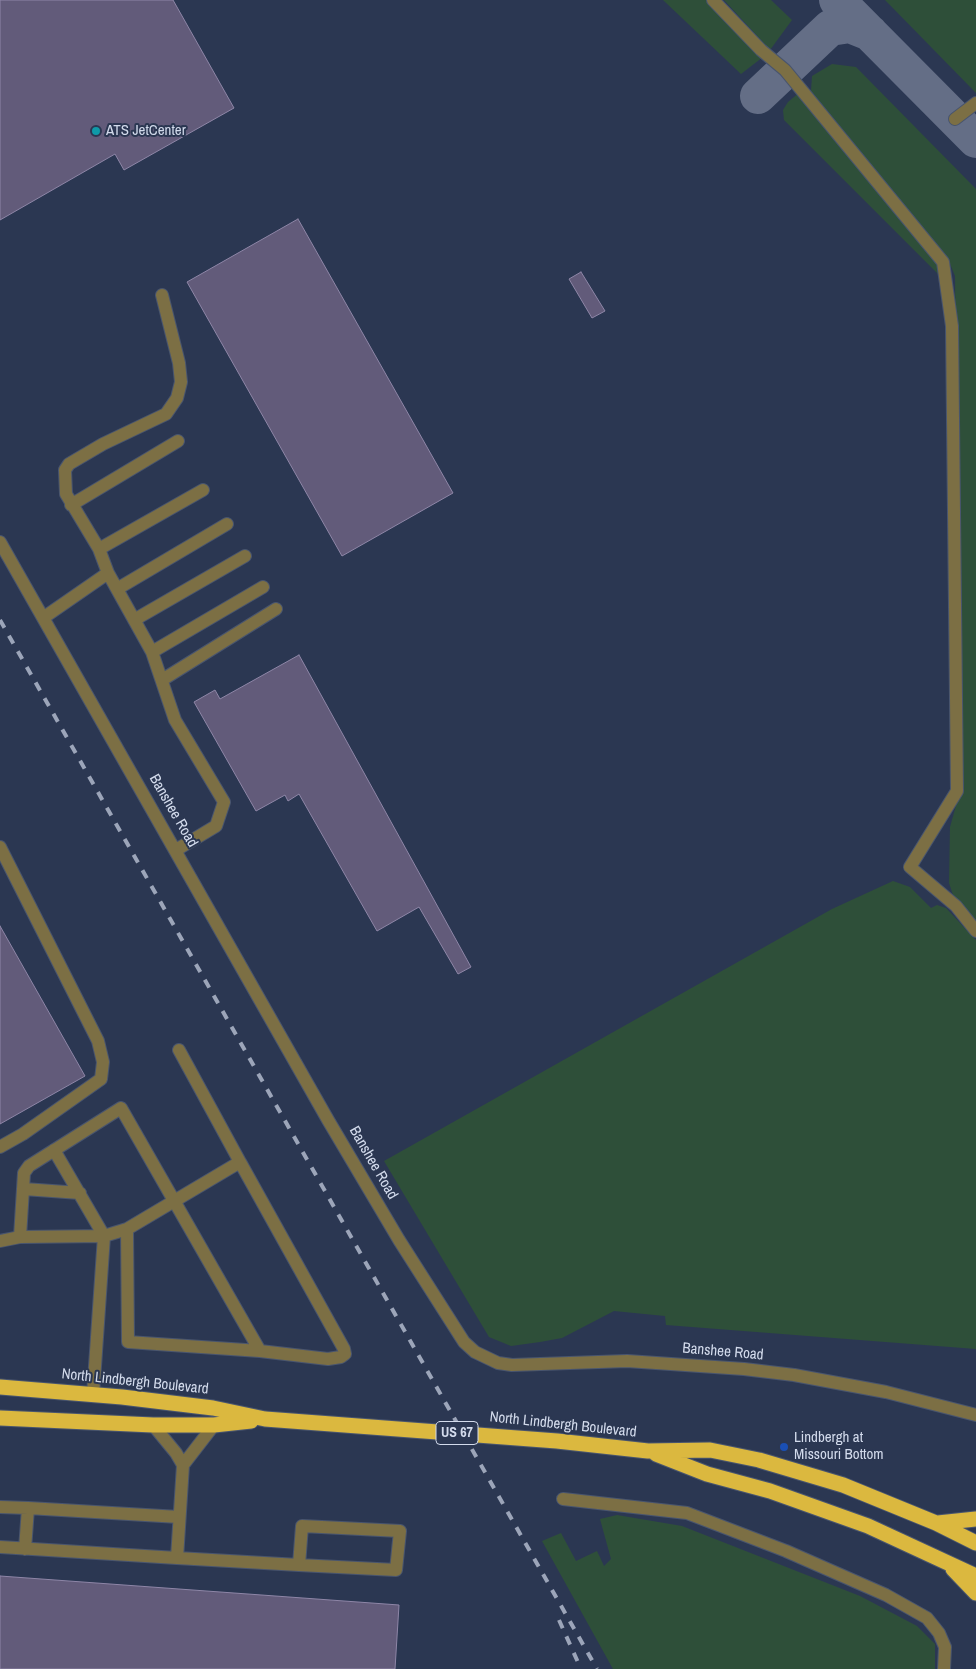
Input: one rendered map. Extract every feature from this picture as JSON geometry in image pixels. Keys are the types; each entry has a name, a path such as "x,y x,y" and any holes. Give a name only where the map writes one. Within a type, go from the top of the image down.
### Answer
{"highway":[{"name":"North Lindbergh Boulevard","path":"0,1387 213,1408 265,1419 557,1441 648,1451 710,1450 759,1460 842,1485 936,1523 976,1543"},
{"name":"North Lindbergh Boulevard","path":"0,1418 153,1424 214,1424 265,1419"},
{"name":"North Lindbergh Boulevard","path":"648,1451 708,1474 770,1491 832,1512 944,1559 976,1576"},
{"path":"936,1523 976,1519"},
{"path":"944,1559 976,1593"}],"street":[{"path":"713,0 762,50 785,70 943,262 952,326 957,791 910,867 956,906 976,931"},
{"path":"955,119 976,104"},
{"path":"162,295 180,363 181,382 178,398 166,414 103,444 69,464 65,470 64,478 66,494 71,504 99,549 108,573 152,652 175,720 224,802 216,826 176,850"},
{"path":"71,504 178,441"},
{"path":"99,549 202,490"},
{"path":"117,589 227,524"},
{"name":"Banshee Road","path":"0,542 399,1240 454,1330 475,1352 498,1363 512,1365 627,1361 744,1369 794,1375 886,1392 976,1415"},
{"path":"134,620 245,556"},
{"path":"43,618 74,599 108,573"},
{"path":"152,652 263,587"},
{"path":"162,680 276,609"},
{"path":"0,847 98,1041 103,1062 101,1079 23,1134 0,1147"},
{"path":"127,1229 128,1342 260,1351 328,1359 341,1357 345,1354 344,1349 179,1050"},
{"path":"20,1237 24,1173 29,1166 121,1108 260,1351"},
{"path":"54,1150 104,1236 93,1395"},
{"path":"0,1241 20,1237 104,1236 127,1229 240,1162"},
{"path":"24,1189 80,1193"},
{"path":"153,1424 183,1464"},
{"path":"177,1558 183,1464 214,1424"},
{"path":"563,1499 686,1513 786,1551 886,1595 927,1618 939,1633 945,1647 944,1669"},
{"path":"0,1507 179,1517"},
{"path":"24,1549 28,1508"},
{"path":"0,1547 177,1558 299,1565 396,1570 400,1531 302,1526 299,1565"}],"green space":[{"path":"663,0 707,0 763,57 741,74"},
{"path":"724,0 771,0 792,20 770,50"},
{"path":"885,0 976,0 976,93"},
{"path":"832,64 856,67 976,189 976,923 953,895 949,883 950,827 957,802 960,763 955,276 948,259 811,91 812,76"},
{"path":"800,92 937,264 941,277 784,120 783,110 788,102"},
{"path":"893,881 910,887 931,908 937,905 946,908 976,940 976,1349 666,1325 665,1316 614,1311 562,1338 511,1346 489,1337 384,1161 832,909"},
{"path":"617,1515 682,1526 860,1596 917,1626 935,1644 935,1669 613,1669 542,1541 561,1533 576,1561 597,1551 604,1566 611,1559 600,1519"}],"building":[{"name":"ATS JetCenter","path":"0,0 173,0 234,108 124,170 115,154 0,220"},
{"path":"298,219 453,493 342,556 187,282"},
{"path":"581,272 605,311 592,318 569,279"},
{"path":"299,655 471,967 458,974 419,907 377,931 299,794 288,801 285,795 256,811 194,702 215,690 220,699"},
{"path":"0,926 85,1076 0,1124"},
{"path":"0,1576 399,1605 395,1669 0,1669"}],"taxiway":[{"path":"837,0 976,140"},
{"path":"758,96 830,28 850,25 870,33"}],"railway":[{"path":"0,620 597,1669"},
{"path":"559,1620 581,1669"}],"place":[{"name":"ATS JetCenter","path":"96,131"},
{"name":"Lindbergh at Missouri Bottom","path":"784,1447"}]}
